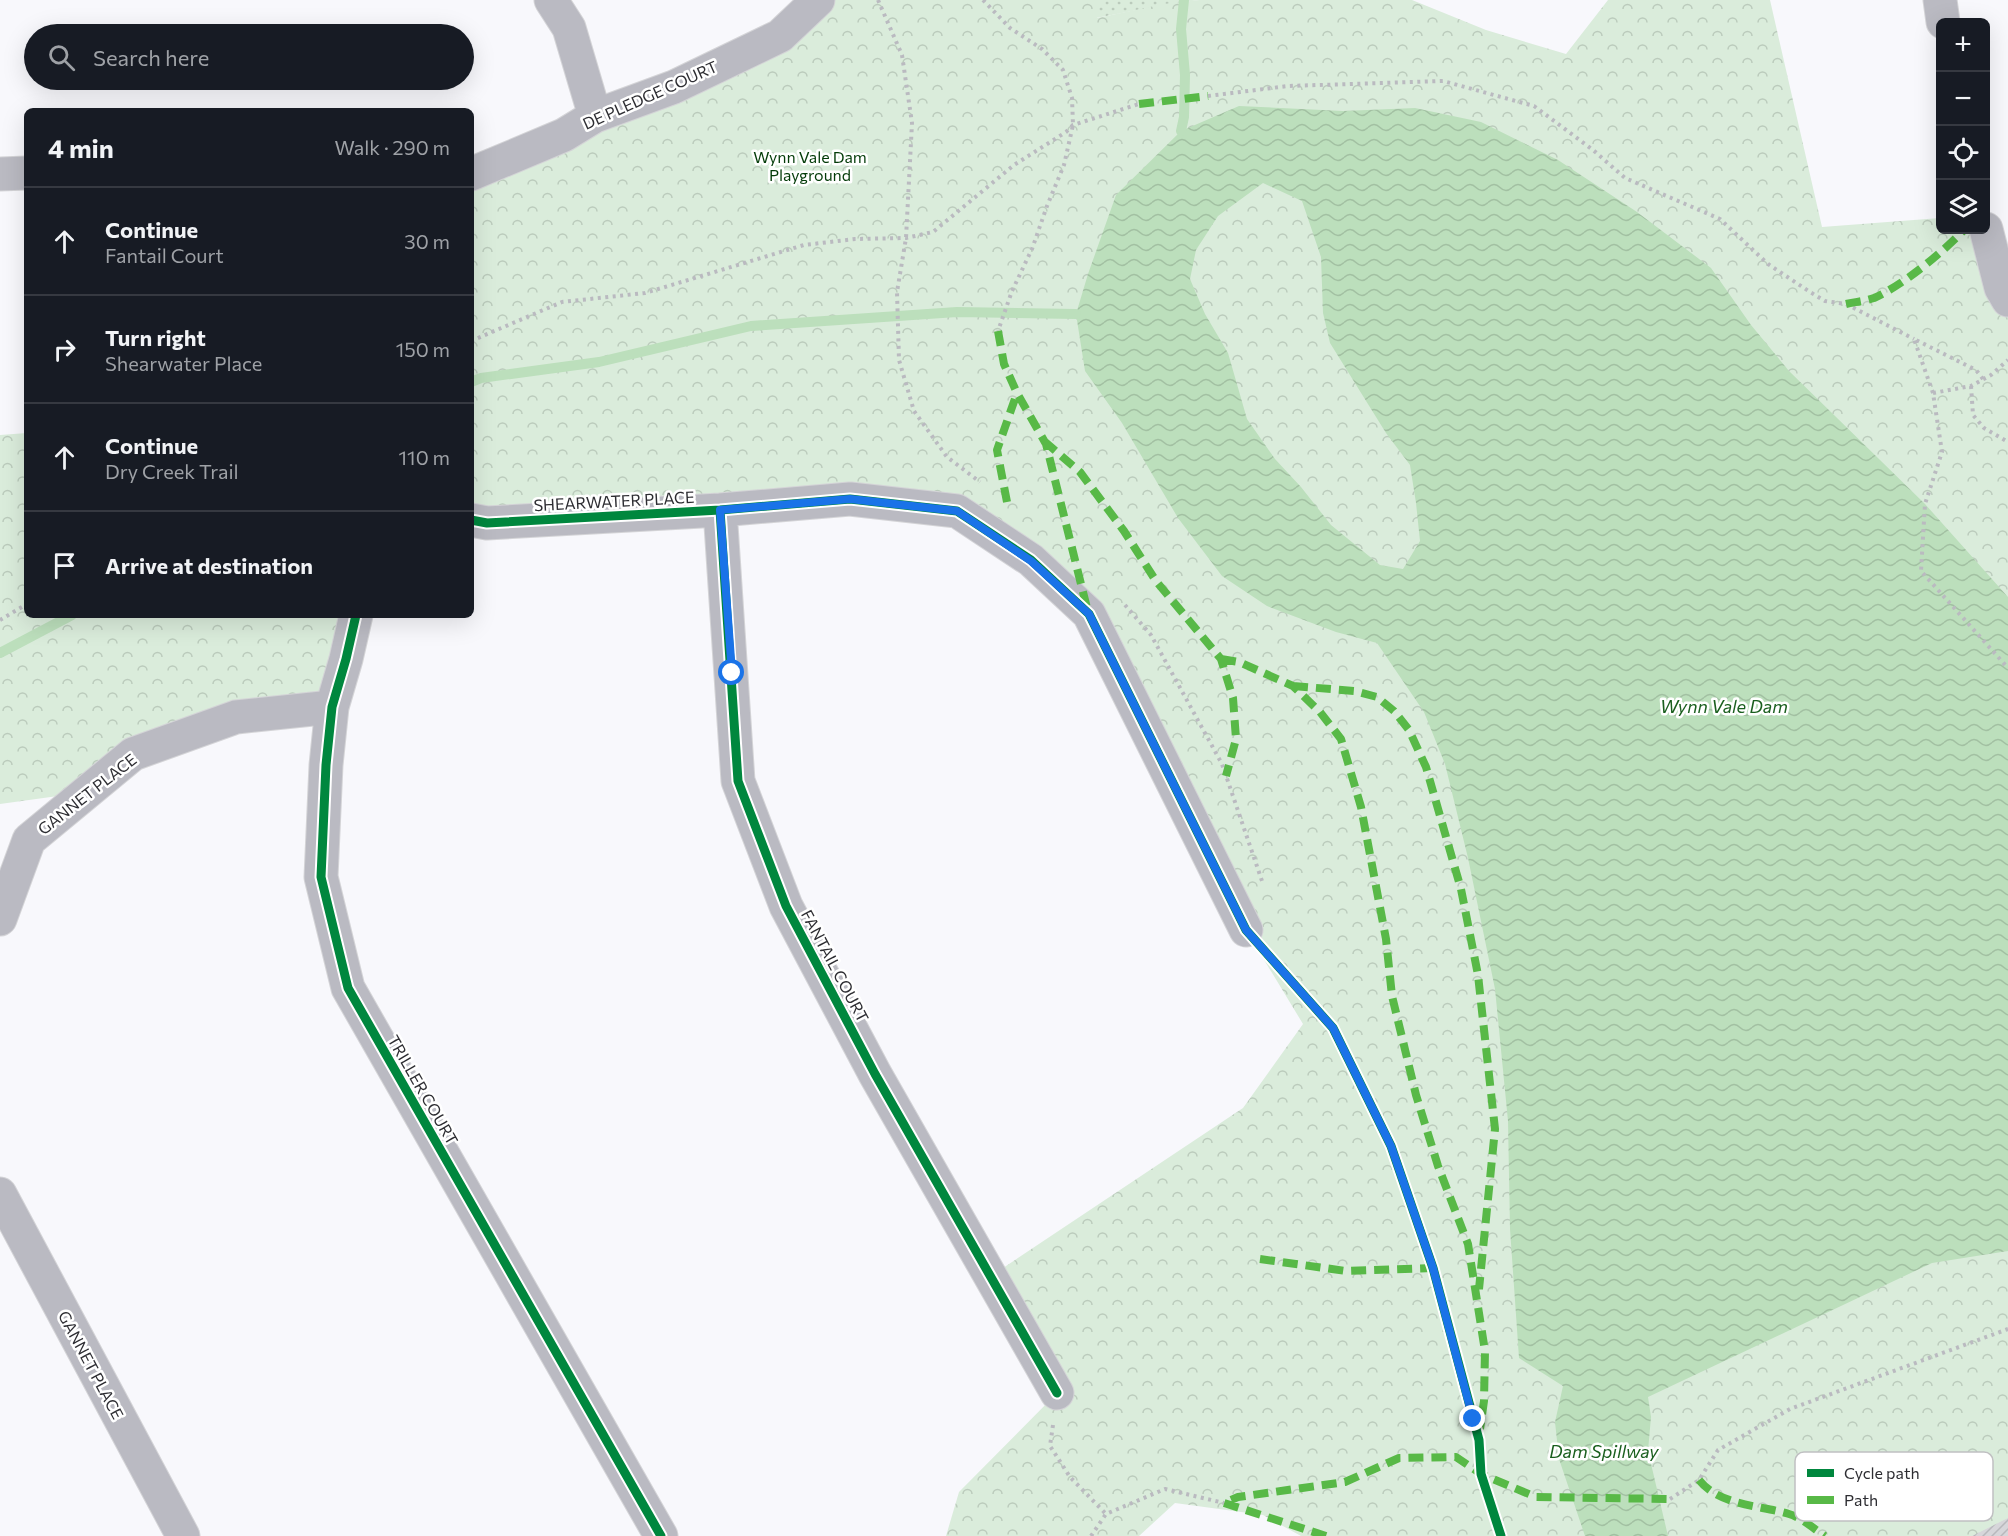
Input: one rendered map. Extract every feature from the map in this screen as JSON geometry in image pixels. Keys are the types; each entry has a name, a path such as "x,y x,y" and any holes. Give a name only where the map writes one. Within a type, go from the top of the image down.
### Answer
{"street":[{"path":"552,0 569,28 595,116"},
{"name":"DE PLEDGE COURT","path":"474,173 564,135 595,116 674,87 780,36 819,0"},
{"path":"1940,0 1942,18"},
{"path":"0,174 24,173"},
{"path":"1987,234 2001,288 2008,300"},
{"name":"SHEARWATER PLACE","path":"474,521 487,523 720,510 850,499 957,511 1031,561 1089,614 1246,930"},
{"name":"FANTAIL COURT","path":"720,510 738,781 786,906 875,1074 1058,1393"},
{"name":"TRILLER COURT","path":"355,618 332,708 326,765 321,876 348,988 661,1536"},
{"name":"GANNET PLACE","path":"0,919 29,840 133,754 236,717 332,708"},
{"name":"GANNET PLACE","path":"0,1194 183,1536"}],"path":[{"path":"878,0 902,54 912,123 906,238 897,292 899,360"},
{"path":"983,0 1010,28 1042,49 1063,70 1072,98 1073,125 1064,165 998,331"},
{"path":"1208,96 1288,86 1443,81 1534,106 1593,150 1625,178 1720,219 1768,264 1810,292 1825,301 1846,304 1976,370 1983,379"},
{"path":"474,340 562,302 645,292 804,245 855,239 906,238 933,232 1014,165 1066,132 1073,125 1139,104"},
{"path":"1914,339 1934,393 1942,452 1924,504 1921,571 2008,669"},
{"path":"1934,393 1971,386 1991,375 2008,360"},
{"path":"1971,386 1973,415 1984,428 2008,442"},
{"path":"0,620 24,606"},
{"path":"1670,1499 1699,1480 1718,1450 1790,1409 2008,1329"},
{"path":"1058,1393 1050,1446 1070,1477 1106,1515"},
{"path":"1091,1536 1106,1515 1165,1489 1224,1503"}],"green space":[{"name":"Wynn Vale Dam Playground","path":"818,0 1097,0 1097,18 1164,4 1199,0 1412,0 1486,30 1566,54 1608,0 1770,0 1822,227 1936,218 1936,234 1987,234 2008,300 2008,1536 1301,1536 1263,1515 1175,1503 1139,1536 946,1536 959,1492 1057,1393 991,1276 1243,1108 1303,1024 1246,930 1089,614 957,511 474,518 474,172"},
{"path":"1097,0 1199,0 1096,18"},
{"path":"24,433 24,618 353,618 332,707 236,717 87,792 0,804 0,435"}],"water":[{"name":"Wynn Vale Dam","path":"1239,106 1343,111 1415,108 1481,122 1558,160 1637,212 1711,268 1751,325 1789,371 1925,504 2008,597 2008,1251 1932,1263 1648,1397 1651,1417 1648,1451 1668,1536 1585,1536 1559,1459 1555,1422 1563,1386 1519,1358 1510,1229 1508,1121 1495,989 1468,858 1445,764 1424,712 1377,643 1336,632 1267,606 1222,576 1178,518 1122,423 1085,371 1076,314 1116,195 1181,131","holes":["1263,183 1302,201 1321,257 1323,313 1330,343 1386,433 1410,465 1420,541 1403,569 1380,565 1331,525 1275,459 1247,419 1228,353 1205,314 1190,279 1196,250 1218,216"]}],"building":[{"path":"2008,1518 2008,1536 1972,1536"}],"waterway":[{"path":"1181,131 1184,117 1185,75 1181,29 1184,0"},
{"path":"474,381 599,362 751,326 957,312 1076,314"},
{"path":"0,653 66,618"}],"marked path":[{"path":"1139,104 1208,96"},
{"path":"1846,304 1874,298 1897,285 1934,258 1960,234"},
{"path":"998,331 1004,364 1017,393 1046,444 1088,612"},
{"path":"1007,502 997,450 1017,393"},
{"path":"1044,441 1080,472 1124,531 1156,581 1221,659 1233,698 1236,739 1226,776"},
{"path":"1221,659 1239,662 1293,686 1320,712 1341,739 1361,807 1386,939 1392,996 1416,1095 1438,1166 1468,1244 1485,1351 1484,1401 1480,1429"},
{"path":"1293,686 1354,691 1377,697 1394,711 1409,730 1426,767 1461,889 1478,975 1495,1129 1479,1289"},
{"path":"1260,1259 1346,1271 1433,1268"},
{"path":"1326,1536 1224,1503 1238,1497 1345,1482 1399,1458 1456,1457 1481,1474 1536,1497 1670,1499"},
{"path":"1699,1480 1708,1489 1729,1500 1795,1517"},
{"path":"1803,1521 1825,1536"}],"cycle path":[{"path":"474,521 487,523 720,510 850,499 957,511 1031,560 1089,614 1246,930 1333,1028 1391,1146 1433,1268 1479,1440 1481,1474 1501,1536"},
{"path":"720,510 738,781 786,906 875,1074 1057,1393"},
{"path":"355,618 332,707 326,765 321,877 348,988 661,1536"}],"route":[{"path":"732,673 720,510 850,499 957,511 1031,561 1089,614 1246,930 1333,1028 1391,1146 1433,1268 1473,1419"}],"water label":[{"name":"Dam Spillway","path":"1604,1452"}]}
